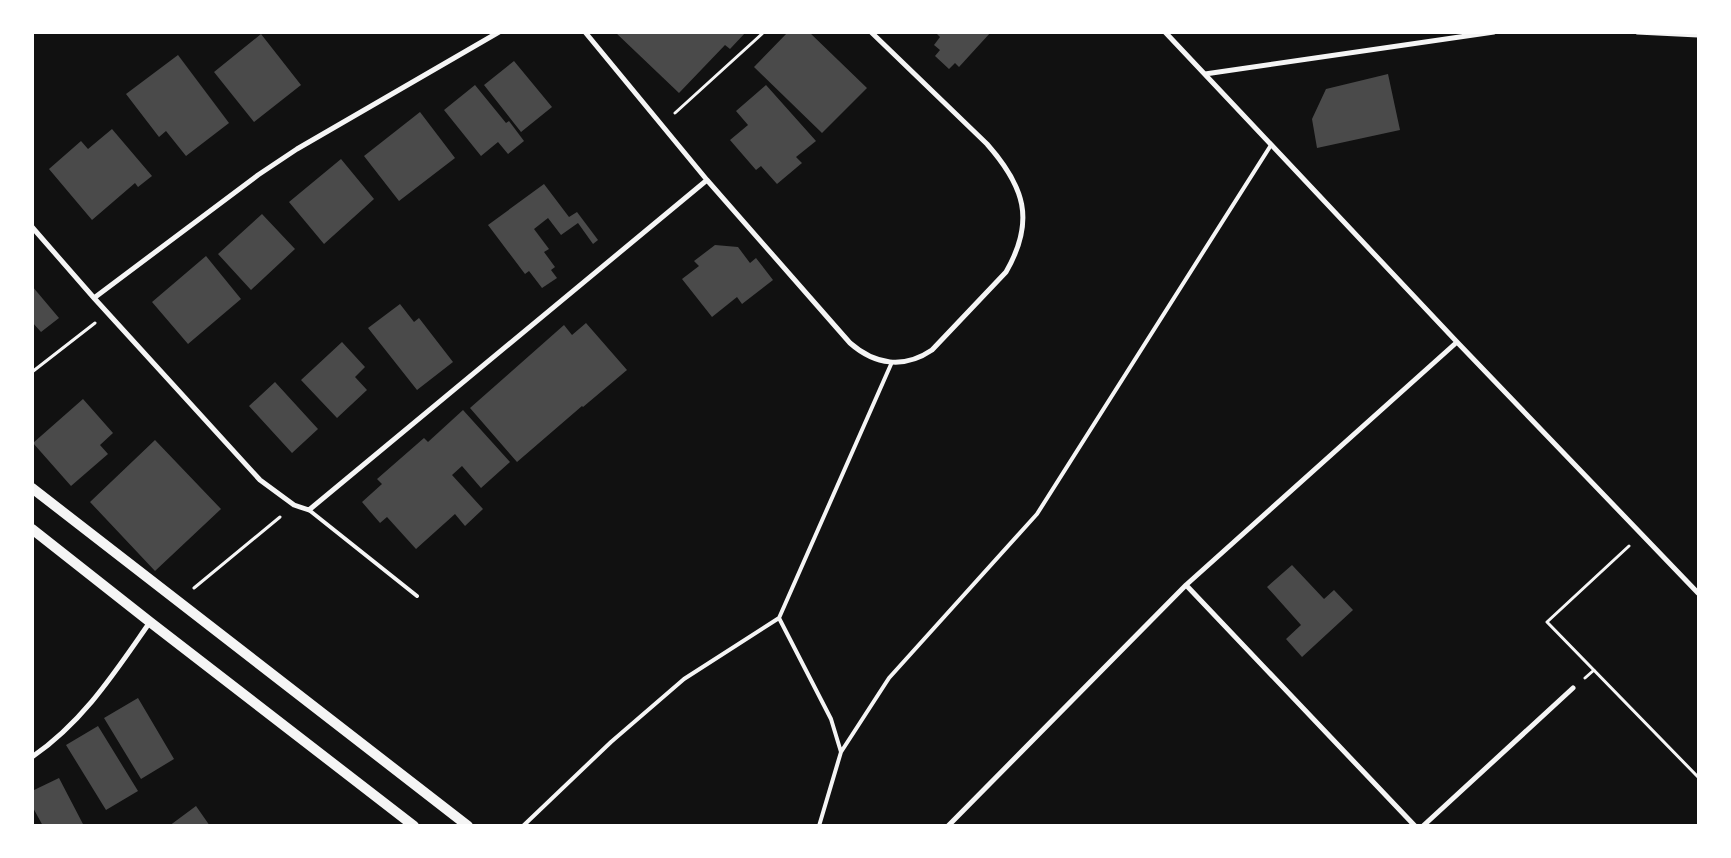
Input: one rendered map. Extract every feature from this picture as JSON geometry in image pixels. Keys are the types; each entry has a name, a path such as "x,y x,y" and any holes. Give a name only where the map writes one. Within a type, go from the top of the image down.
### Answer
{"main road":[{"path":"32,488 468,826"},
{"path":"32,529 414,826"}],"street":[{"path":"94,298 258,175 297,149 499,32"},
{"path":"585,32 707,180 850,343 861,352 873,358 892,362 911,361 921,358 932,350 998,282 1013,260 1022,234 1023,217 1020,195 1009,171 999,158 987,144 871,32"},
{"path":"1165,32 1457,342 1698,593"},
{"path":"1205,74 1494,32"},
{"path":"1637,32 1698,35"},
{"path":"32,227 260,480 294,505 309,510 707,180"},
{"path":"948,826 1186,585 1457,342"},
{"path":"1186,585 1415,826"},
{"path":"32,757 70,725 100,693 150,622"},
{"path":"1423,826 1573,688"}],"lane":[{"path":"819,826 841,752 889,678 1037,514 1271,145"},
{"path":"523,826 552,796 611,742 684,679 779,618 892,362"},
{"path":"309,510 417,596"},
{"path":"779,618 831,719 841,752"}],"path":[{"path":"662,125 764,32"},
{"path":"32,372 108,313"},
{"path":"178,601 294,505"},
{"path":"1642,534 1547,622 1698,777"}],"building":[{"path":"615,32 746,32 730,49 725,45 679,93"},
{"path":"788,32 809,32 867,88 822,133 754,67"},
{"path":"939,32 991,32 959,67 955,63 949,69 935,56 940,50 934,45 940,37 937,34"},
{"path":"261,34 301,85 254,122 214,72"},
{"path":"178,55 229,123 186,156 166,131 159,137 126,94"},
{"path":"514,61 552,107 521,132 484,85"},
{"path":"1388,74 1400,130 1317,148 1312,119 1326,89"},
{"path":"475,85 506,123 509,121 524,141 508,154 498,142 481,156 444,110"},
{"path":"766,85 816,141 796,157 802,163 777,184 761,166 756,170 730,140 748,125 736,111"},
{"path":"420,112 455,158 399,201 364,156"},
{"path":"112,129 152,176 138,187 135,183 92,220 49,169 81,141 88,149"},
{"path":"341,159 374,199 324,244 289,202"},
{"path":"544,184 569,217 577,212 598,240 593,244 578,223 561,235 548,218 534,229 549,249 544,252 555,267 551,270 557,278 542,288 529,271 525,274 488,225"},
{"path":"262,214 295,249 251,290 218,254"},
{"path":"715,245 738,247 750,263 756,258 773,280 742,304 737,297 712,317 682,279 699,266 694,261"},
{"path":"206,256 241,299 188,344 152,302"},
{"path":"32,286 59,318 41,332 32,322"},
{"path":"400,304 414,322 419,318 453,362 417,390 368,328"},
{"path":"586,323 627,370 517,462 470,408 564,325 572,335"},
{"path":"342,342 365,367 355,377 367,390 337,418 301,380"},
{"path":"275,382 318,429 292,453 249,406"},
{"path":"83,399 113,433 100,445 108,454 71,486 33,443"},
{"path":"463,410 510,462 481,488 462,466 452,475 483,509 465,526 455,514 416,549 387,517 380,523 362,502 382,484 377,479 424,438 428,442"},
{"path":"155,440 221,509 155,571 90,502"},
{"path":"1292,565 1324,599 1334,590 1353,610 1302,657 1286,639 1301,625 1267,587"},
{"path":"138,698 174,759 141,779 104,718"},
{"path":"98,726 138,791 106,810 66,745"},
{"path":"59,778 84,826 43,826 32,806 32,791"},
{"path":"196,806 210,826 169,826"}]}
